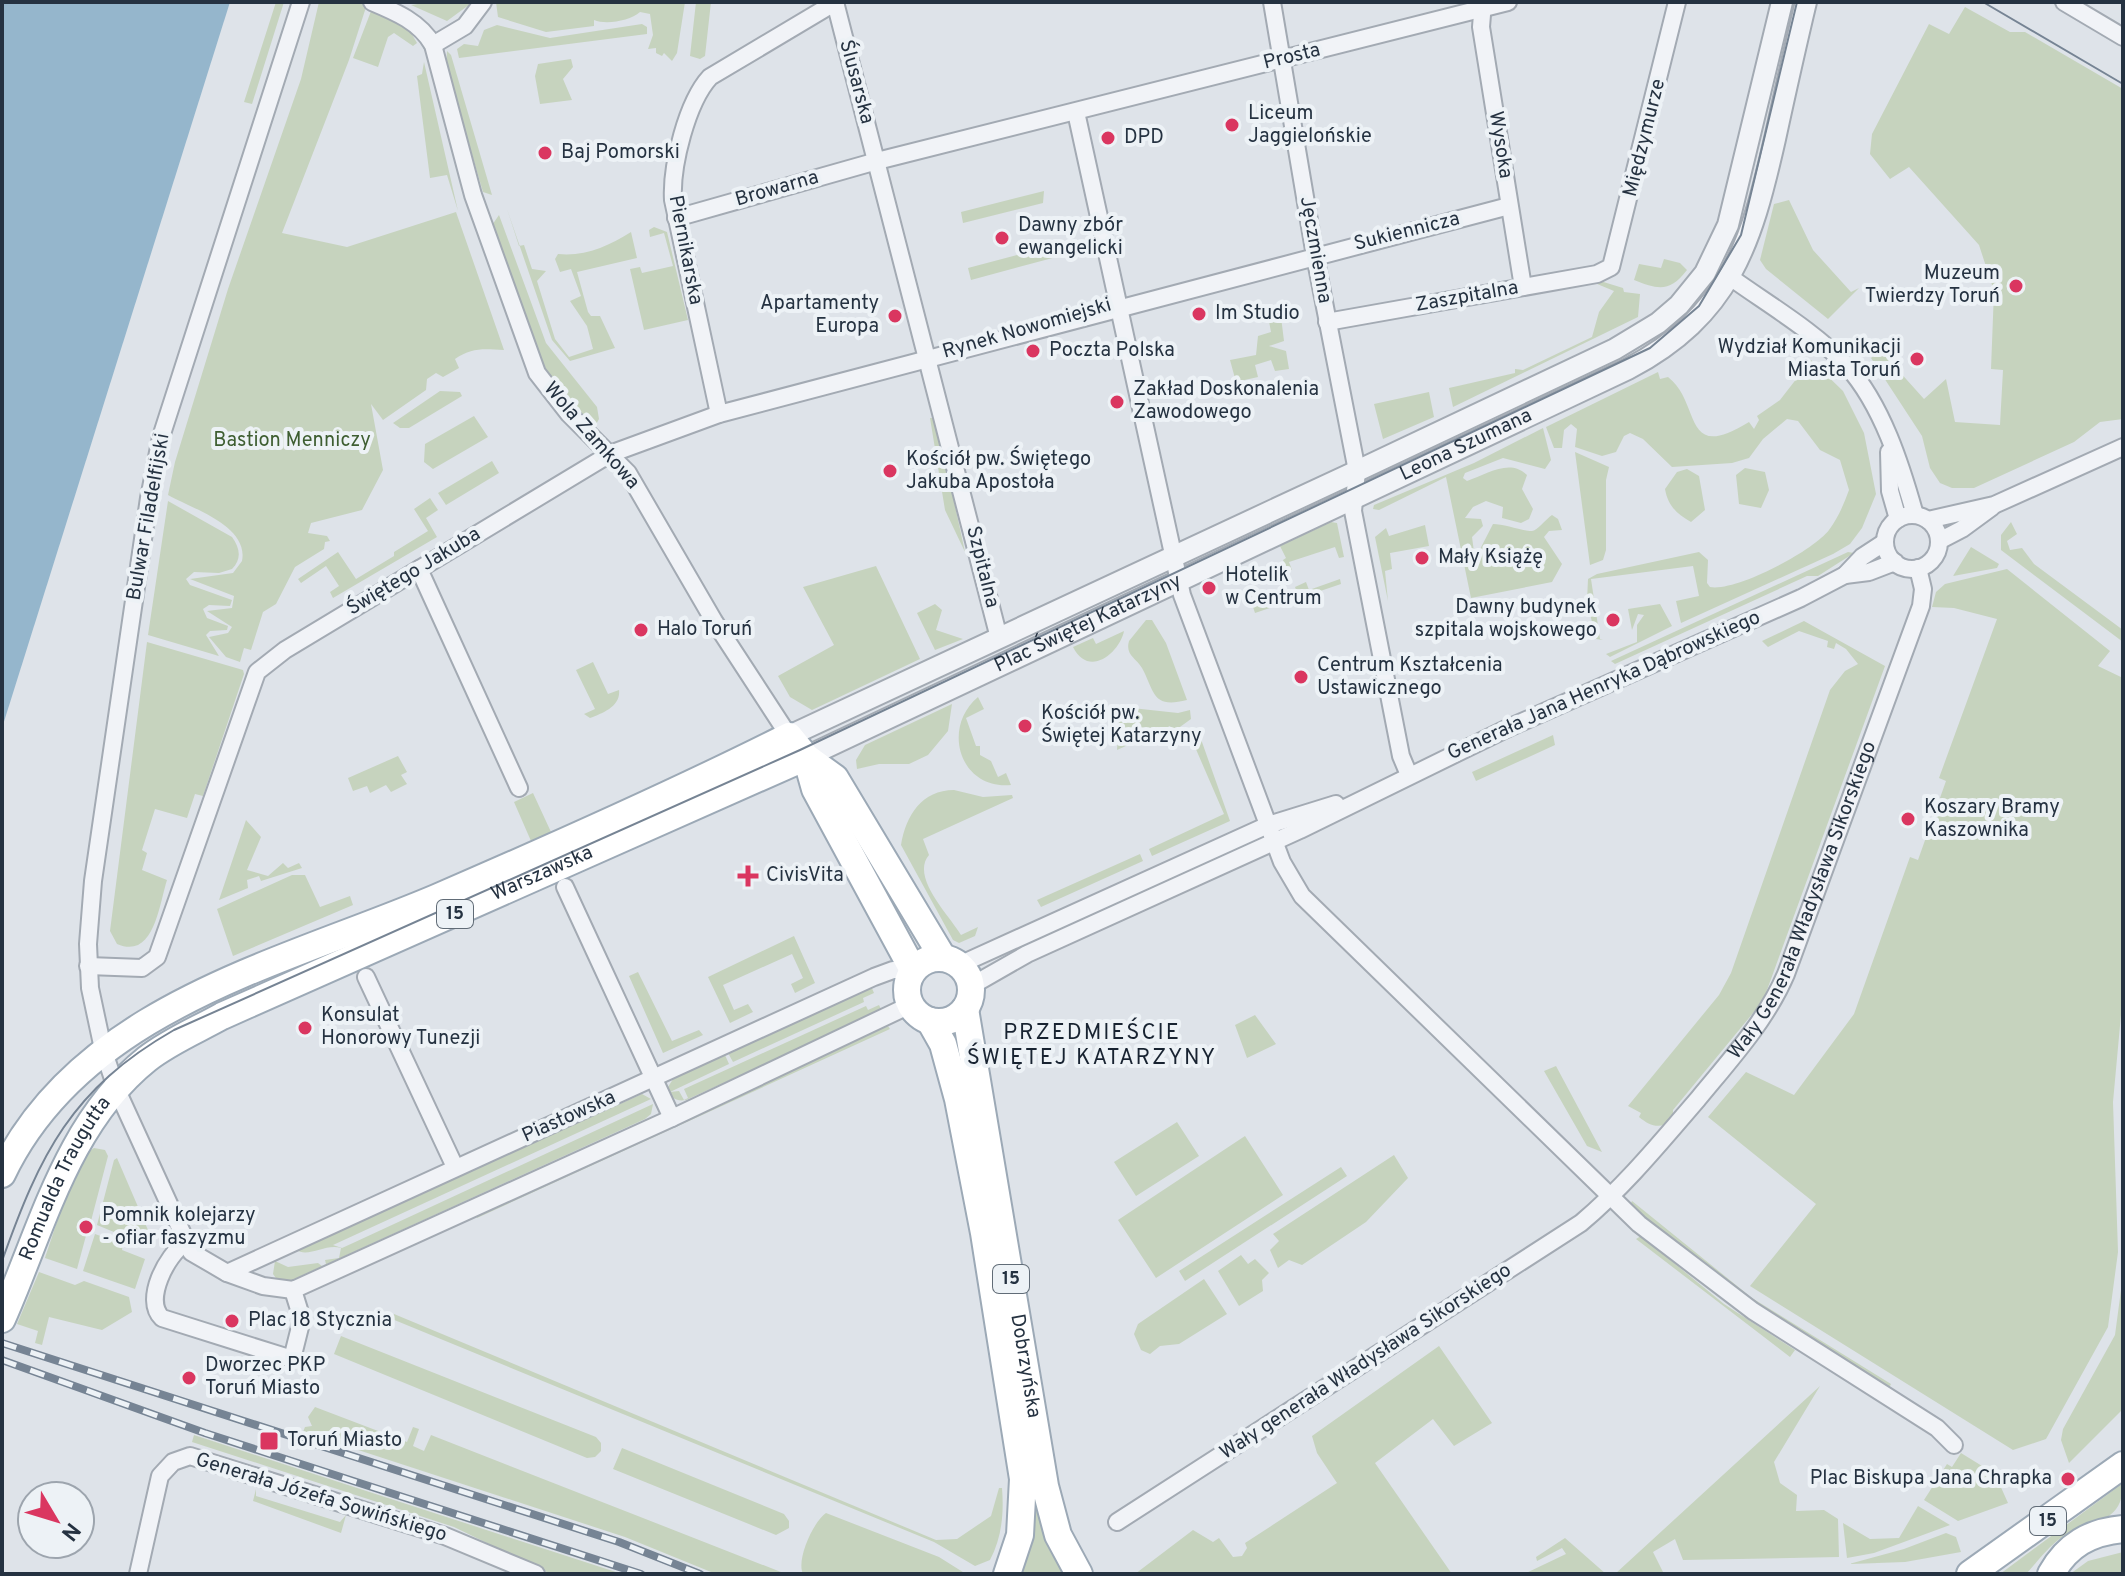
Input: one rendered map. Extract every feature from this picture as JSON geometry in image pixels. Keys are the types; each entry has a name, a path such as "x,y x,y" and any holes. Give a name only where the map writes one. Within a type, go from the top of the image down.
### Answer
{"main road":[{"name":"15","path":"789,736 806,757 815,789 913,970 907,989 920,1013"},
{"name":"Warszawska","path":"103,1049 157,1017 271,963 438,897 789,736"},
{"name":"Warszawska","path":"116,1088 159,1050 222,1016 806,757"},
{"name":"Dobrzyńska","path":"806,757 835,778 960,979 1045,1486 1058,1535 1079,1574"},
{"path":"913,970 932,959 960,979 951,1020 920,1013"},
{"name":"Dobrzyńska","path":"920,1013 943,1044 958,1099 984,1233 1023,1479 1020,1535 1007,1574"},
{"name":"15","path":"2,1174 41,1110 103,1049"},
{"name":"Romualda Traugutta","path":"2,1319 73,1151 116,1088"},
{"name":"15","path":"1970,1574 2123,1465"},
{"name":"15","path":"2051,1574 2059,1559 2076,1543 2098,1532 2122,1528"}],"street":[{"name":"Bulwar Filadelfijski","path":"116,1088 103,1049 88,966 104,801 149,498 161,437 301,2"},
{"path":"372,2 407,18 426,33 433,45 465,26 483,2"},
{"name":"Piernikarska","path":"719,414 676,218 674,178 697,92 710,77 836,2"},
{"name":"Ślusarska","path":"836,2 877,161"},
{"name":"Jęczmienna","path":"1272,2 1315,256 1357,471 1353,497 1401,756 1409,775"},
{"name":"Prosta","path":"1076,112 1483,5 1508,2"},
{"name":"Międzymurze","path":"1607,271 1614,262 1677,2"},
{"name":"Leona Szumana","path":"1175,557 1638,336 1679,305 1705,273 1723,238 1737,196 1782,2"},
{"path":"1806,2 1760,205 1730,277 1846,365 1871,398 1922,518 1939,541"},
{"path":"2064,2 2123,37"},
{"name":"Wysoka","path":"1483,5 1482,28 1523,287"},
{"name":"Wola Zamkowa","path":"433,45 473,195 526,352 550,393 610,454 642,496 714,621 789,736"},
{"path":"877,161 1076,112"},
{"name":"Rynek Nowomiejski","path":"877,161 929,356 1119,307 1076,112"},
{"name":"Browarna","path":"676,218 877,161"},
{"name":"Sukiennicza","path":"1119,307 1509,206"},
{"name":"Zaszpitalna","path":"1327,322 1607,271"},
{"name":"Leona Szumana","path":"1179,581 1649,358 1683,334 1730,277"},
{"path":"1119,307 1179,581"},
{"name":"Świętego Jakuba","path":"88,966 132,970 148,967 157,957 257,672 285,650 610,454 719,414 929,356"},
{"name":"Szpitalna","path":"929,356 999,638"},
{"path":"1888,442 1890,491 1898,519"},
{"path":"1994,505 1922,518 1898,519 1887,533 1885,542 1895,562 1918,568 1933,558 1939,541 1962,529 1994,505 2123,447"},
{"name":"Generała Jana Henryka Dąbrowskiego","path":"1845,575 1862,557 1885,542"},
{"name":"Plac Świętej Katarzyny","path":"789,736 1175,557"},
{"name":"Generała Jana Henryka Dąbrowskiego","path":"1271,833 1362,797 1845,575 1869,572 1895,562"},
{"name":"Wały Generała Władysława Sikorskiego","path":"1611,1197 1717,1076 1766,1013 1780,988 1921,606 1923,589 1918,568"},
{"path":"419,569 519,788"},
{"name":"Plac Świętej Katarzyny","path":"806,757 1179,581 1271,833 1302,896 1639,1224 1753,1311 1937,1428 1954,1445"},
{"path":"835,778 836,742"},
{"path":"960,979 1027,954 1271,833"},
{"path":"565,887 672,1118"},
{"name":"Piastowska","path":"227,1273 874,977 893,970 913,970"},
{"path":"366,977 455,1167"},
{"path":"116,1088 185,1243 199,1258 227,1273 263,1286 293,1290 672,1118 920,1013"},
{"name":"Wały generała Władysława Sikorskiego","path":"1117,1522 1560,1237 1611,1197"},
{"path":"185,1243 168,1257 154,1302 156,1312 162,1318 292,1359 302,1319 293,1290"},
{"name":"Generała Józefa Sowińskiego","path":"138,1574 160,1476 173,1462 190,1456 445,1536 536,1574"}],"green space":[{"path":"276,2 284,2 252,104 244,102"},
{"name":"Bastion Menniczy","path":"319,2 367,4 349,60 282,233 347,247 456,212 504,350 478,350 461,355 455,359 459,368 443,377 436,373 427,379 426,390 383,420 371,404 383,470 362,510 311,523 308,533 327,536 330,541 325,542 324,549 295,567 276,604 263,612 251,650 244,648 240,662 226,657 209,637 228,633 232,627 207,611 232,608 234,596 190,579 233,573 242,561 242,549 228,528 168,495 175,462 228,289 301,79"},
{"path":"473,2 447,21 411,5"},
{"path":"496,2 685,2 677,53 672,61 664,53 662,56 656,53 656,48 648,49 653,35 650,14 640,12 618,21 594,20 594,26 546,32 498,17"},
{"path":"696,2 711,2 705,56 700,59 690,56"},
{"path":"373,6 407,26 417,43 413,46 394,33 388,37 378,67 353,58"},
{"path":"1965,7 2010,32 2025,32 2123,89 2123,419 2100,422 2074,442 1974,488 1952,488 1940,483 1930,468 1922,436 1871,358 1880,350 1924,399 1946,379 1955,422 2000,425 2003,370 1991,369 1994,291 1979,245 1909,167 1890,179 1870,154 1872,134 1929,24 1949,34"},
{"path":"642,24 647,27 647,34 459,58 457,49 464,44 478,46 484,30 497,25 550,38"},
{"path":"447,51 451,55 492,195 483,192 446,66"},
{"path":"571,59 573,67 563,79 572,100 540,104 535,76 538,64"},
{"path":"424,62 458,211 447,175 430,178 417,76 422,74"},
{"path":"1044,191 1043,203 963,223 961,212"},
{"path":"1789,200 1813,250 1851,292 1859,288 1828,319 1766,269 1760,260 1774,204"},
{"path":"499,215 546,343 597,407 599,419 594,428 575,411 542,369 490,228"},
{"path":"654,227 667,232 688,320 644,330 630,269 640,267 642,273 673,266 664,233 650,237 649,230"},
{"path":"631,232 637,258 577,272 588,312 591,316 600,316 615,348 570,361 552,340 520,246 524,245 532,269 546,271 537,281 555,339 569,357 593,349 587,326 570,301 581,296 571,269 560,272 555,259 558,254 577,254 596,249"},
{"path":"1054,245 1060,256 971,280 968,268"},
{"path":"1664,259 1680,263 1687,270 1675,282 1664,287 1634,280 1639,264 1661,268"},
{"path":"1597,280 1623,288 1624,292 1640,294 1638,317 1453,407 1449,388 1515,373 1515,369 1523,370 1592,337 1599,312 1614,291 1590,281"},
{"path":"1280,309 1284,341 1269,346 1286,351 1289,369 1275,371 1271,360 1255,365 1258,377 1236,382 1230,360 1256,355 1258,336 1271,332 1267,311"},
{"path":"1811,360 1843,391 1864,433 1876,494 1862,528 1850,544 1681,623 1676,601 1699,596 1693,566 1591,579 1600,639 1603,640 1596,639 1587,601 1588,579 1597,574 1699,552 1708,560 1707,583 1710,587 1722,587 1755,577 1791,559 1820,539 1835,521 1849,490 1840,460 1820,450 1798,421 1787,419 1763,439 1749,458 1732,463 1672,467 1643,439 1630,433 1624,436 1616,452 1602,456 1575,447 1577,429 1571,424 1564,430 1562,448 1554,448 1546,427 1658,372 1660,379 1668,377 1678,388 1702,433 1712,436 1727,433 1749,422 1754,429 1759,420 1757,416 1780,400"},
{"path":"440,391 460,392 462,396 409,428 400,428 393,423"},
{"path":"1429,392 1434,417 1383,439 1374,404"},
{"path":"474,416 488,437 433,469 424,462 425,444"},
{"path":"930,418 936,418 965,552 945,510"},
{"path":"1543,428 1551,460 1545,469 1503,458 1465,473 1463,478 1467,481 1506,468 1520,470 1527,475 1522,489 1533,509 1529,519 1521,523 1502,518 1503,507 1486,501 1473,507 1465,518 1481,519 1483,526 1472,537 1475,559 1493,524 1532,531 1552,515 1558,519 1562,530 1549,531 1544,537 1562,564 1552,582 1471,598 1446,477 1379,510 1373,509 1374,505 1474,463"},
{"path":"1575,452 1609,467 1606,480 1606,550 1603,560 1590,565"},
{"path":"492,461 499,473 446,505 438,493"},
{"path":"1745,468 1765,472 1769,490 1761,508 1739,504 1736,475"},
{"path":"1687,469 1699,476 1705,510 1691,522 1674,509 1665,489 1677,472"},
{"path":"430,498 438,510 426,518 437,537 333,598 330,592 339,586 326,566 301,583 298,579 338,552 356,579 394,556 394,552 428,531 414,509"},
{"path":"168,501 232,537 238,549 239,557 232,569 219,573 194,572 186,579 190,585 232,600 230,606 209,605 203,609 207,618 228,626 227,630 210,631 206,635 219,656 148,635"},
{"path":"1331,522 1337,523 1344,557 1339,558 1335,547 1289,562 1292,570 1287,571 1283,560 1286,558 1280,546"},
{"path":"2011,522 2017,534 2007,541 2010,550 2022,548 2034,564 2123,630 2123,642 2001,550 2001,535"},
{"path":"1425,525 1429,546 1390,553 1392,569 1385,571 1388,601 1375,537 1386,528 1389,536"},
{"path":"1971,547 1999,564 1997,568 1953,576"},
{"path":"1848,552 1854,553 1818,576 1807,576 1615,664 1611,661"},
{"path":"876,566 920,659 812,710 790,697 778,676 834,645 803,587"},
{"path":"2007,569 2110,651 2098,666 2123,678 2123,993 2113,1102 2118,1252 2108,1327 2046,1439 2013,1450 1750,1286 1816,1204 1708,1117 1746,1072 1794,1095 1854,1014 1910,857 1918,860 1946,781 1939,778 1997,619 1954,608 1932,607 1936,592 1945,584"},
{"path":"1340,579 1341,584 1255,613 1253,607 1287,595 1289,599 1298,595 1295,587 1306,582 1309,590"},
{"path":"935,604 942,610 936,630 963,639 935,650 917,613"},
{"path":"1660,604 1672,626 1610,657 1606,654 1637,642 1637,625 1644,615 1638,614 1632,630 1628,609"},
{"path":"1146,620 1152,620 1166,643 1187,700 1167,702 1156,696 1142,668 1130,653 1129,641"},
{"path":"1804,621 1885,666 1763,1001 1673,1110 1673,1120 1664,1125 1651,1125 1639,1117 1641,1113 1628,1106 1719,995 1731,973 1830,690 1845,671 1858,664 1846,649 1836,643 1834,649 1827,647 1828,641 1799,631 1768,647 1762,641"},
{"path":"1124,631 1117,647 1095,662 1087,661 1073,647 1093,638 1096,644"},
{"path":"147,642 243,670 244,674 203,796 195,794 187,818 155,809 142,850 147,853 142,870 167,880 153,927 139,944 129,947 117,944 110,931"},
{"path":"593,662 608,694 619,690 619,696 610,708 590,718 584,714 595,709 576,670"},
{"path":"978,697 984,709 966,718 976,746 980,746 980,755 991,761 998,777 1006,773 1011,785 993,784 979,778 968,768 962,754 960,725"},
{"path":"952,704 948,731 928,755 909,764 879,764 857,769 856,760 865,745"},
{"path":"1132,708 1178,713 1190,710 1191,719 1173,732 1170,726 1117,750 1119,718"},
{"path":"1197,728 1230,821 1152,856 1149,849 1224,814 1195,747 1175,738"},
{"path":"1553,735 1555,745 1476,781 1472,772"},
{"path":"398,756 407,772 401,775 407,784 391,792 386,785 370,793 367,786 353,791 348,778"},
{"path":"954,790 983,797 1012,795 1013,798 923,839 929,855 924,864 924,874 934,896 961,935 978,927 975,936 959,943 953,940 901,845 907,824 917,806 933,794"},
{"path":"533,793 551,832 531,841 514,802"},
{"path":"246,820 261,837 247,870 268,876 283,863 288,868 299,863 302,868 261,881 259,876 247,880 248,888 219,900"},
{"path":"1140,854 1143,861 1041,907 1037,900"},
{"path":"292,875 305,875 320,907 350,896 353,905 233,956 217,909"},
{"path":"794,936 815,983 795,993 791,984 803,978 792,954 723,985 734,1010 748,1004 753,1012 730,1023 708,977"},
{"path":"638,972 672,1041 699,1030 703,1035 663,1053 629,976"},
{"path":"871,986 874,993 863,998 864,1002 733,1062 728,1053 725,1055 729,1064 670,1092 679,1091 684,1100 671,1096 668,1087 675,1076"},
{"path":"879,1005 882,1011 684,1100 688,1098 684,1089 866,1006 868,1010"},
{"path":"1255,1015 1276,1044 1247,1058 1235,1025"},
{"path":"888,1026 890,1029 477,1218 476,1215"},
{"path":"1556,1066 1602,1152 1587,1146 1544,1071"},
{"path":"642,1094 651,1099 333,1245 342,1248 653,1104 651,1114 645,1119 292,1280 278,1281 273,1274 275,1261 288,1267 318,1263 322,1266 326,1264 325,1260 339,1258 341,1248 306,1252 296,1250"},
{"path":"1177,1122 1199,1156 1136,1196 1114,1162"},
{"path":"1245,1136 1283,1195 1156,1278 1118,1220"},
{"path":"94,1148 105,1150 108,1156 91,1221 84,1220 81,1230 87,1232 77,1269 45,1258 72,1181 79,1166"},
{"path":"1394,1155 1408,1178 1366,1222 1302,1265 1289,1260 1278,1268 1270,1250 1279,1241 1273,1234"},
{"path":"117,1158 148,1230 152,1230 151,1241 128,1232 126,1237 97,1225"},
{"path":"1341,1167 1347,1176 1185,1281 1179,1271"},
{"path":"1632,1201 1752,1298 1891,1384 1889,1388 1787,1326 1722,1280 1630,1205"},
{"path":"95,1234 123,1244 122,1250 145,1259 135,1289 83,1271"},
{"path":"1641,1236 1724,1304 1795,1350 1790,1357 1636,1239"},
{"path":"1241,1255 1248,1264 1255,1259 1269,1273 1262,1280 1263,1291 1239,1306 1218,1271"},
{"path":"39,1272 75,1285 84,1281 129,1297 132,1312 102,1330 49,1317 42,1345 35,1343 38,1331 17,1324"},
{"path":"2123,1275 2123,1409 2069,1463 2061,1440 2063,1429 2115,1335"},
{"path":"1204,1279 1227,1314 1179,1344 1160,1346 1150,1354 1141,1350 1134,1334 1138,1324"},
{"path":"394,1314 936,1540 957,1539 991,1516 999,1488 1002,1488 1001,1525 994,1551 990,1560 975,1566 934,1542 392,1319"},
{"path":"341,1336 596,1437 601,1443 601,1451 595,1457 587,1458 334,1354"},
{"path":"1439,1346 1492,1423 1454,1446 1433,1419 1375,1463 1452,1574 1135,1574 1193,1530 1213,1542 1219,1538 1233,1557 1242,1556 1247,1548 1245,1543 1337,1483 1317,1453 1312,1436"},
{"path":"1820,1386 1774,1462 1780,1483 1797,1495 1796,1511 1824,1510 1838,1519 1839,1557 1683,1560 1675,1539 1653,1552 1663,1572 1615,1574"},
{"path":"315,1407 407,1442 413,1427 419,1429 413,1446 424,1451 431,1435 786,1574 716,1574 625,1537 303,1432 305,1427 312,1426 308,1417"},
{"path":"194,1435 622,1574 551,1574 454,1527 192,1442"},
{"path":"622,1448 784,1514 789,1528 776,1535 613,1469"},
{"path":"1961,1453 1995,1474 2008,1503 1958,1521 1924,1500 1947,1464 1952,1467"},
{"path":"1034,1474 1063,1572 1018,1574"},
{"path":"2123,1483 2121,1497 2111,1514 2062,1537 2026,1574 2000,1574"},
{"path":"256,1489 256,1496 340,1522 346,1515 341,1533 253,1501"},
{"path":"1918,1506 1950,1525 1874,1553 1847,1558 1843,1523 1870,1539 1899,1538"},
{"path":"826,1513 939,1557 966,1574 803,1574 802,1560 807,1542"},
{"path":"1946,1533 1956,1537 1961,1552 1905,1562 1849,1564 1904,1549"},
{"path":"1565,1538 1606,1574 1524,1574 1566,1554 1562,1548 1537,1561 1536,1557"},
{"path":"2123,1552 2123,1574 2070,1574 2088,1561"}],"water":[{"path":"2,2 230,2 2,728"}],"tram line":[{"path":"2,1261 46,1156 84,1101 139,1052 174,1030 800,750 1650,348 1699,306 1741,235 1797,2"},
{"path":"1983,2 2123,84"}],"railway":[{"path":"2,1343 619,1542 700,1574"},
{"path":"2,1360 205,1433 641,1574"}],"place":[{"name":"Liceum Jaggielońskie","path":"1232,125"},
{"name":"DPD","path":"1108,138"},
{"name":"Baj Pomorski","path":"545,153"},
{"name":"Dawny zbór ewangelicki","path":"1002,238"},
{"name":"Muzeum Twierdzy Toruń","path":"2016,286"},
{"name":"Im Studio","path":"1199,314"},
{"name":"Apartamenty Europa","path":"895,316"},
{"name":"Poczta Polska","path":"1033,351"},
{"name":"Wydział Komunikacji Miasta Toruń","path":"1917,359"},
{"name":"Zakład Doskonalenia Zawodowego","path":"1117,402"},
{"name":"Kościół pw. Świętego Jakuba Apostoła","path":"890,471"},
{"name":"Mały Książę","path":"1422,558"},
{"name":"Hotelik w Centrum","path":"1209,588"},
{"name":"Dawny budynek szpitala wojskowego","path":"1613,620"},
{"name":"Halo Toruń","path":"641,630"},
{"name":"Centrum Kształcenia Ustawicznego","path":"1301,677"},
{"name":"Kościół pw. Świętej Katarzyny","path":"1025,726"},
{"name":"Koszary Bramy Kaszownika","path":"1908,819"},
{"name":"CivisVita","path":"748,876"},
{"name":"Konsulat Honorowy Tunezji","path":"305,1028"},
{"name":"Pomnik kolejarzy - ofiar faszyzmu","path":"86,1227"},
{"name":"Plac 18 Stycznia","path":"232,1321"},
{"name":"Dworzec PKP Toruń Miasto","path":"189,1378"},
{"name":"Toruń Miasto","path":"269,1441"},
{"name":"Plac Biskupa Jana Chrapka","path":"2068,1479"}],"district":[{"name":"PRZEDMIEŚCIE ŚWIĘTEJ KATARZYNY","path":"1092,1046"}]}
